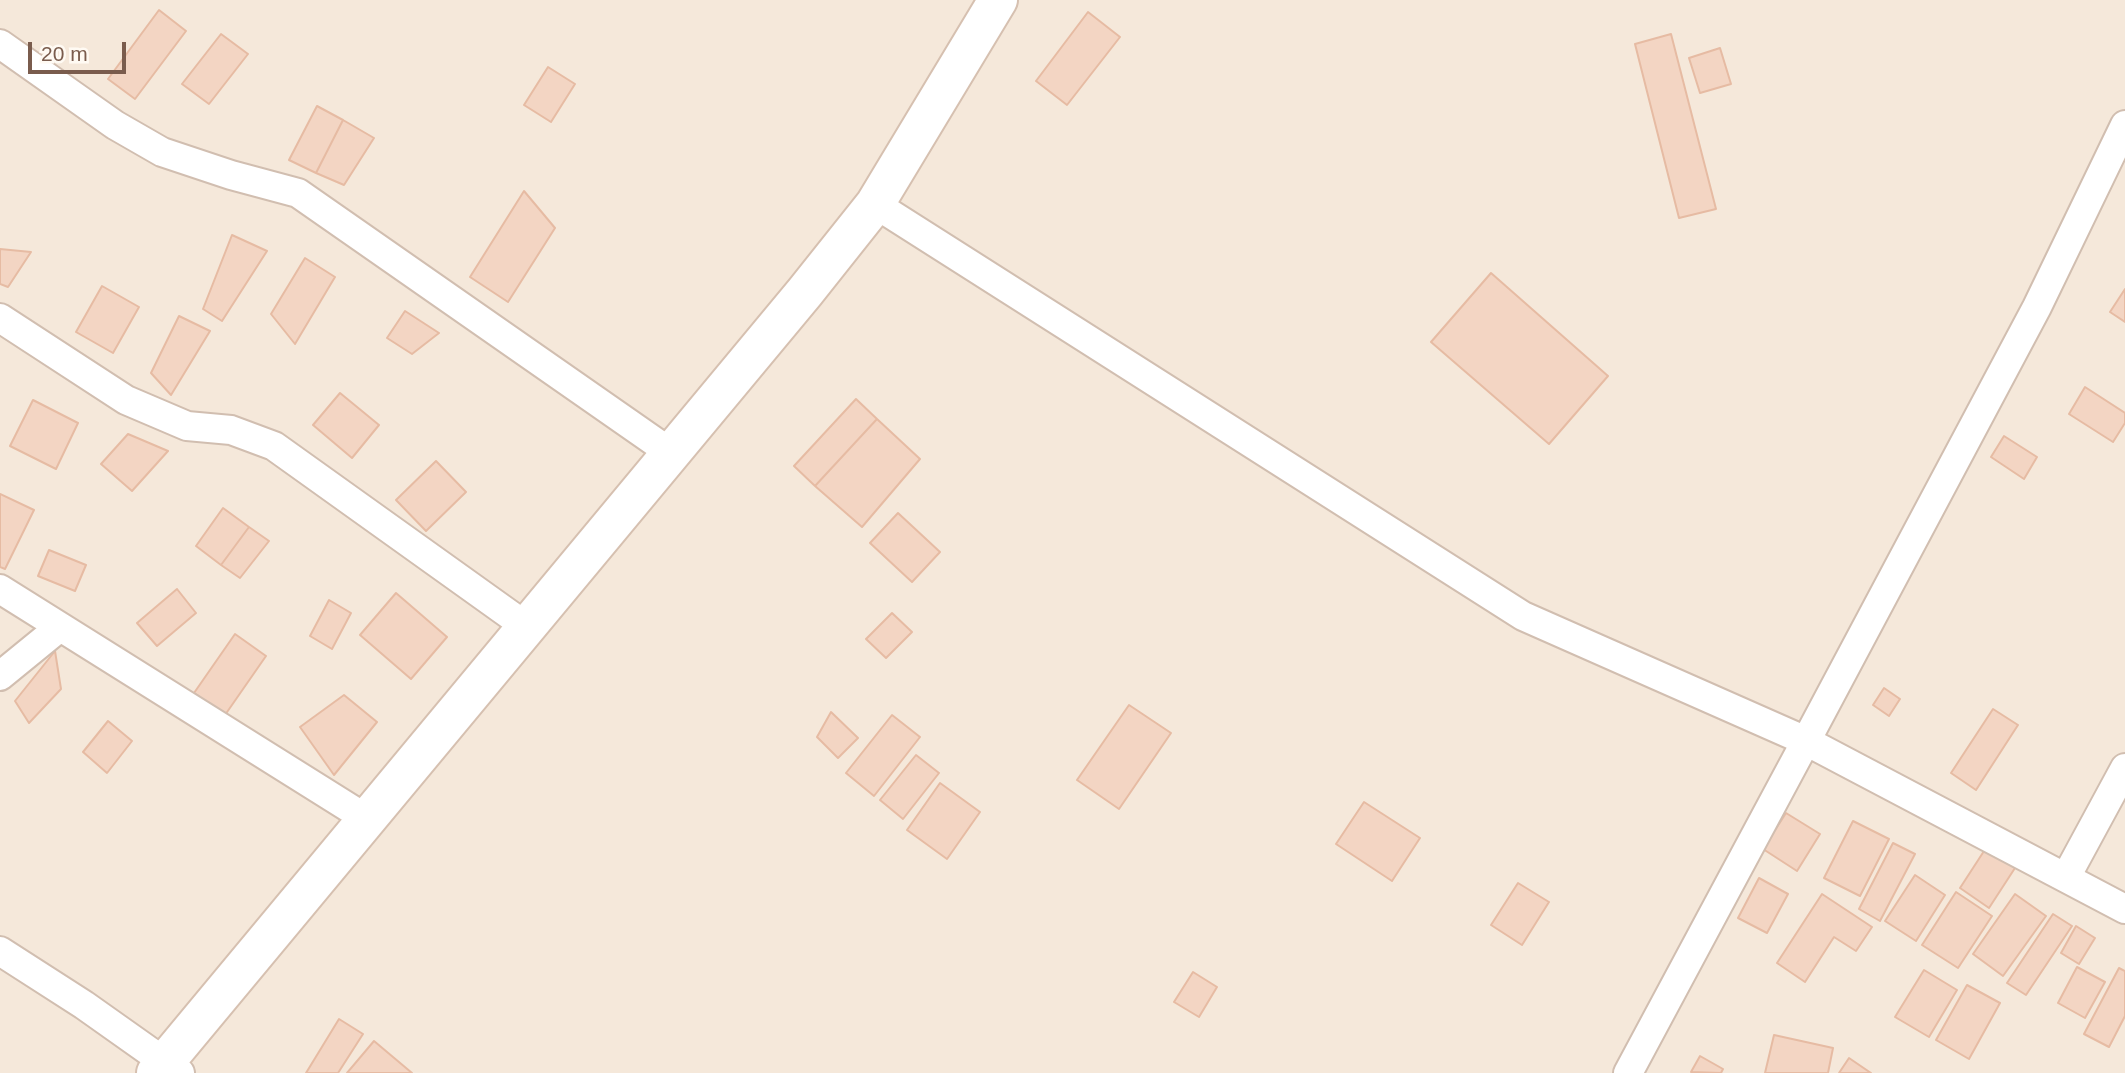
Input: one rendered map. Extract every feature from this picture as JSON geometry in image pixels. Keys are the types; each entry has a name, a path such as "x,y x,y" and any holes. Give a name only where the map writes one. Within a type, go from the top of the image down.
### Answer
{"street":[{"path":"0,951 84,1005 167,1069 367,819 875,204 999,0"},
{"path":"0,44 115,124 162,152 231,175 298,192 671,453"},
{"path":"1628,1073 2037,307 2125,125"},
{"path":"875,204 1523,616 1806,741 2125,909"},
{"path":"0,318 126,400 187,426 231,430 274,446 527,627"},
{"path":"0,589 367,819"},
{"path":"0,676 60,627"},
{"path":"2066,877 2125,768"}],"shaded area":[{"path":"0,0 2125,0 2125,1073 0,1073"}],"building":[{"path":"159,10 186,31 135,99 108,79"},
{"path":"1088,12 1120,37 1067,105 1036,81"},
{"path":"221,34 248,54 209,104 182,84"},
{"path":"1671,34 1716,209 1679,218 1635,44"},
{"path":"1720,48 1731,84 1700,93 1689,58"},
{"path":"548,67 575,84 551,122 524,105"},
{"path":"317,106 343,120 316,173 289,160"},
{"path":"343,120 374,138 344,185 316,173"},
{"path":"524,191 555,228 508,302 470,277"},
{"path":"232,235 267,251 222,321 203,309"},
{"path":"0,249 31,252 8,287 0,284"},
{"path":"305,258 335,277 295,344 271,314"},
{"path":"1491,273 1608,376 1549,444 1431,342"},
{"path":"102,286 139,307 113,353 76,332"},
{"path":"2125,289 2125,322 2110,312"},
{"path":"405,311 439,333 412,354 387,338"},
{"path":"179,316 210,331 171,395 151,373"},
{"path":"2085,387 2125,413 2125,423 2113,442 2069,414"},
{"path":"340,393 379,425 352,458 313,425"},
{"path":"856,399 877,419 815,486 794,466"},
{"path":"33,400 78,423 56,469 10,446"},
{"path":"877,419 920,459 862,527 815,486"},
{"path":"128,434 168,451 132,491 101,464"},
{"path":"2004,436 2037,457 2024,479 1991,457"},
{"path":"436,461 466,492 426,531 396,500"},
{"path":"0,494 34,510 5,569 0,567"},
{"path":"223,508 249,527 221,565 196,546"},
{"path":"898,513 940,552 912,582 870,543"},
{"path":"249,527 269,541 240,578 221,565"},
{"path":"49,550 86,565 75,591 38,576"},
{"path":"177,589 196,613 157,646 137,623"},
{"path":"396,593 447,637 411,679 360,635"},
{"path":"329,600 351,613 332,649 310,636"},
{"path":"892,613 912,632 886,658 866,639"},
{"path":"235,634 266,656 225,715 194,693"},
{"path":"55,651 61,689 29,723 15,701"},
{"path":"1884,688 1900,699 1889,716 1873,705"},
{"path":"344,695 377,722 334,775 300,727"},
{"path":"1129,705 1171,733 1119,809 1077,780"},
{"path":"1993,709 2018,725 1976,790 1951,773"},
{"path":"831,712 858,738 838,758 817,737"},
{"path":"892,715 920,737 874,796 846,773"},
{"path":"108,721 132,741 107,773 83,752"},
{"path":"916,755 939,773 903,819 880,800"},
{"path":"940,783 980,812 947,859 907,830"},
{"path":"1364,802 1420,838 1392,881 1336,844"},
{"path":"1786,813 1820,834 1797,871 1763,849"},
{"path":"1853,821 1889,839 1860,896 1824,878"},
{"path":"1893,843 1915,854 1880,921 1859,909"},
{"path":"1986,848 2015,868 1989,908 1960,888"},
{"path":"1915,875 1945,895 1916,941 1885,921"},
{"path":"1759,878 1788,894 1767,933 1738,918"},
{"path":"1518,883 1549,902 1522,945 1491,925"},
{"path":"1956,892 1992,916 1958,968 1922,945"},
{"path":"1822,894 1872,927 1856,951 1834,937 1805,982 1777,963"},
{"path":"2015,894 2046,916 2003,976 1973,954"},
{"path":"2053,914 2072,926 2026,995 2007,983"},
{"path":"2076,926 2095,938 2079,964 2061,953"},
{"path":"2077,967 2105,982 2085,1018 2058,1003"},
{"path":"2119,968 2125,971 2125,1016 2109,1047 2084,1034"},
{"path":"1924,970 1957,990 1929,1037 1895,1017"},
{"path":"1193,972 1217,987 1199,1017 1174,1002"},
{"path":"1967,985 2000,1003 1969,1059 1936,1040"},
{"path":"339,1019 363,1034 338,1073 306,1073"},
{"path":"1774,1035 1833,1048 1828,1073 1765,1073"},
{"path":"374,1041 412,1073 347,1073"},
{"path":"1700,1056 1723,1069 1721,1073 1691,1072"},
{"path":"1849,1058 1871,1073 1839,1073"}]}
